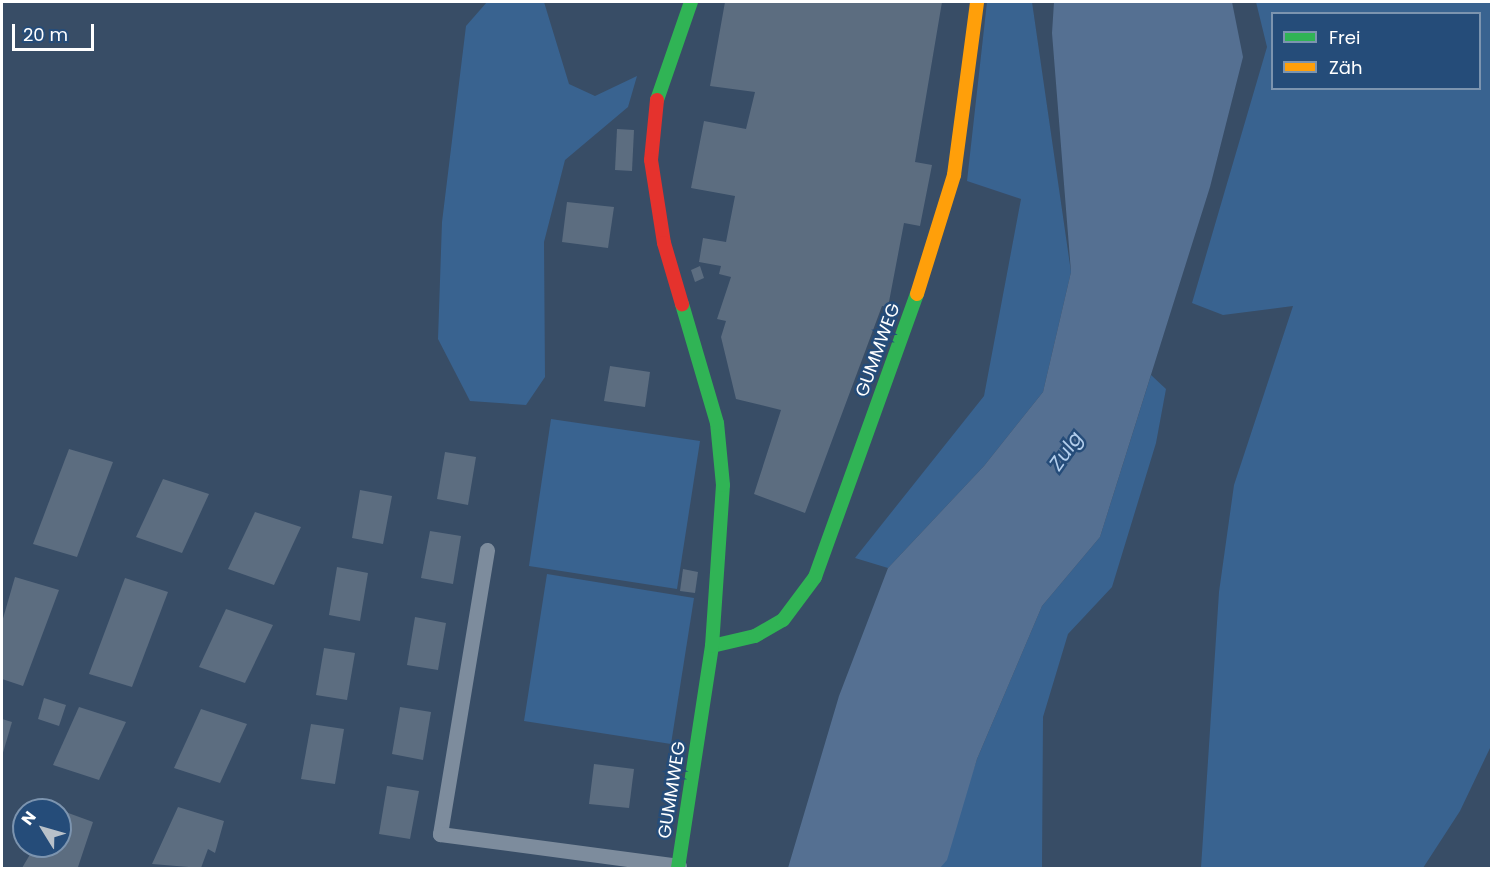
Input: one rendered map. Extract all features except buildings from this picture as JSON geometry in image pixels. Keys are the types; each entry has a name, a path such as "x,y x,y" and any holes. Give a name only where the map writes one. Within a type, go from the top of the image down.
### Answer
{"street":[{"name":"GUMMWEG","path":"679,867 712,646 721,549 721,449 664,243 651,160 655,105 691,2"},
{"name":"GUMMWEG","path":"712,646 755,636 783,620 815,577 910,316 954,175 976,2"}],"lane":[{"path":"487,550 440,834 679,867"}],"shaded area":[{"path":"487,2 544,2 569,84 595,96 637,76 628,107 565,160 544,242 545,377 526,405 470,401 438,339 442,222 466,26"},
{"path":"987,2 1032,2 1071,272 1043,392 984,466 888,568 855,558 984,396 1021,199 967,181"},
{"path":"1256,2 1491,2 1491,746 1460,811 1423,868 1201,868 1219,592 1234,485 1293,306 1223,315 1192,303 1267,47"},
{"path":"1151,375 1166,389 1156,443 1112,587 1068,634 1043,717 1042,868 940,868 977,759 1042,606 1100,537"},
{"path":"551,419 700,441 677,589 529,566"},
{"path":"547,574 694,598 671,744 524,721"}],"water":[{"name":"Zulg","path":"1054,2 1232,2 1243,57 1210,187 1100,537 1042,606 977,759 947,860 940,868 788,868 839,696 888,568 984,466 1043,392 1071,272 1052,33"}],"traffic: fast":[{"path":"657,100 691,2"},
{"path":"712,646 755,636 783,620 815,577 917,294"},
{"path":"678,868 712,646 723,485 717,423 682,304"}],"traffic: slow":[{"path":"917,294 954,175 977,2"}],"traffic: jam":[{"path":"657,100 651,160 664,243 682,304"}]}
